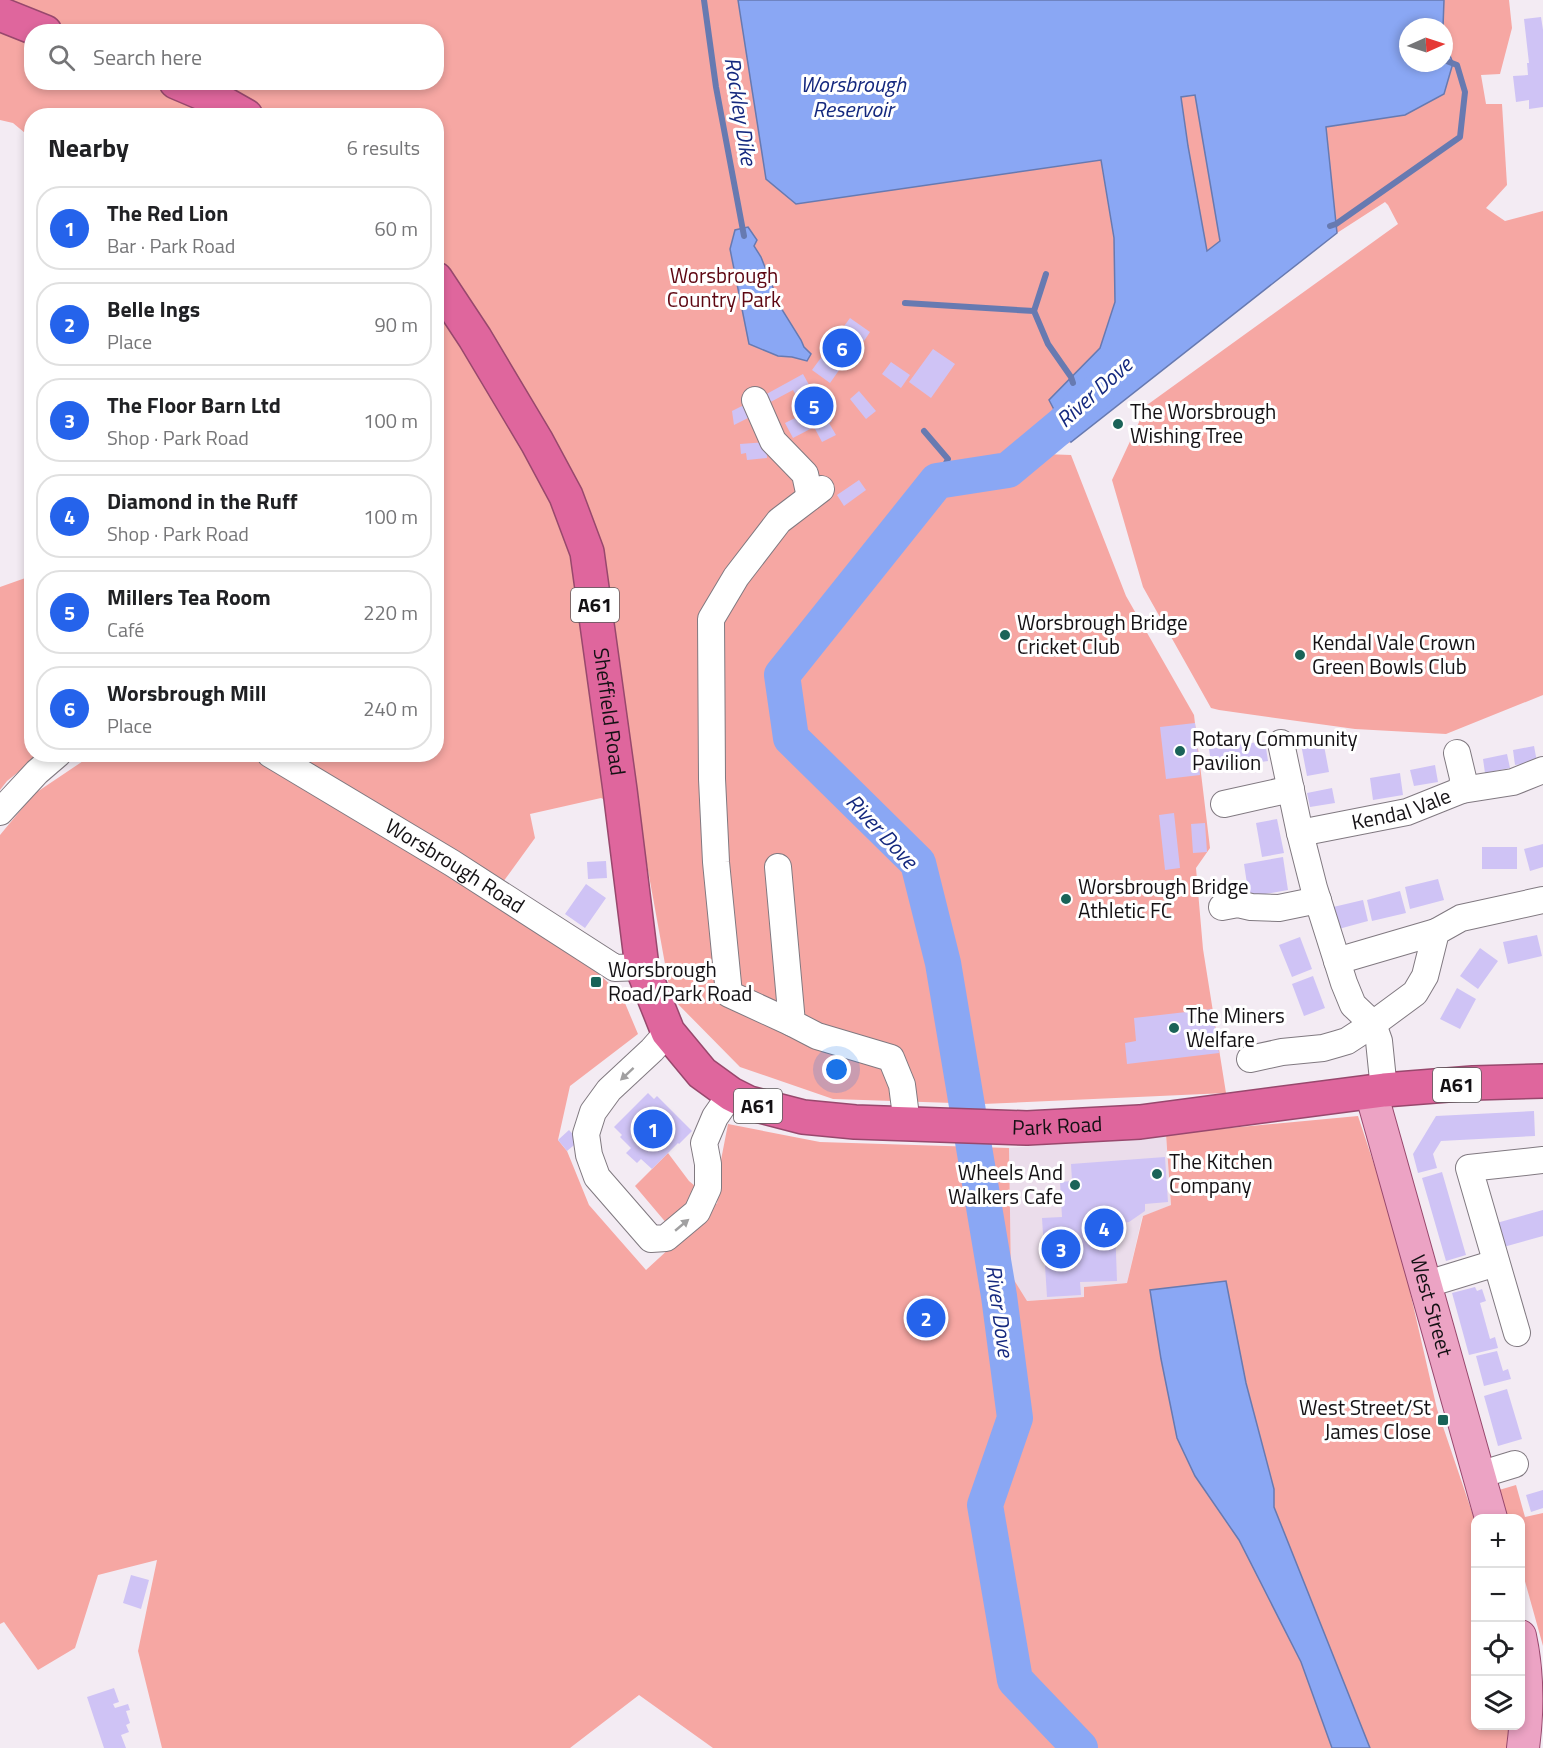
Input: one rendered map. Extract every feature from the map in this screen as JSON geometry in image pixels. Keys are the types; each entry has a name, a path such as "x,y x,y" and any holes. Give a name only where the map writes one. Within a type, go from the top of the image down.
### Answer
{"highway":[{"path":"0,14 25,24"},
{"path":"195,90 232,108"},
{"name":"Sheffield Road","path":"444,291 537,442 566,496 587,552 642,967"},
{"name":"Park Road","path":"642,967 668,1032 702,1073 731,1094 749,1103 803,1117 855,1122 1027,1128 1140,1122 1377,1091 1473,1083 1543,1081"}],"main road":[{"name":"West Street","path":"1377,1091 1424,1285 1490,1514"},
{"path":"1523,1748 1527,1718 1525,1657"}],"street":[{"path":"755,400 773,441 805,474 815,493 779,521 736,577 711,619 711,733 716,862 729,994 817,1036 891,1058 902,1085 907,1124"},
{"path":"1281,743 1300,833 1336,961 1353,1005 1373,1024 1379,1041 1377,1091"},
{"name":"Kendal Vale","path":"1300,833 1407,812 1462,790 1463,778 1457,753"},
{"path":"0,812 49,762"},
{"name":"Worsbrough Road","path":"283,762 452,862 615,968 642,967"},
{"path":"1462,790 1513,782 1543,770"},
{"path":"1224,804 1291,789"},
{"path":"778,867 792,1023"},
{"path":"1221,907 1238,904 1279,908 1316,894"},
{"path":"1336,961 1436,932 1461,918 1543,900"},
{"path":"1250,1059 1282,1052 1323,1048 1347,1041 1373,1024 1415,993 1425,976 1436,932"},
{"path":"668,1032 609,1090 593,1112 586,1134 589,1155 597,1177 651,1239 666,1238 697,1212 708,1188 708,1164 704,1143 715,1117 731,1094"},
{"path":"1517,1333 1469,1168 1543,1160"},
{"path":"1424,1285 1496,1263"},
{"path":"1479,1475 1515,1464"}],"shaded area":[{"path":"1166,1134 1171,1205 1142,1217 1127,1283 1084,1287 1084,1297 1026,1301 1011,1275 1009,1148"}],"green space":[{"name":"Worsbrough Country Park","path":"0,0 1509,0 1512,28 1500,74 1481,75 1486,104 1502,104 1507,185 1486,208 1505,221 1543,211 1543,695 1446,734 1355,729 1211,708 1143,587 1112,480 1147,405 1398,224 1385,202 1337,233 1071,442 1044,454 1071,455 1126,596 1194,715 1210,848 1196,868 1203,949 1226,1093 983,1104 833,1099 740,1067 671,997 638,815 601,798 530,814 535,838 503,882 622,996 638,1034 570,1086 558,1140 567,1151 589,1205 646,1270 696,1224 668,1225 635,1186 668,1153 689,1181 717,1204 721,1160 728,1124 820,1142 1009,1148 1011,1275 1027,1301 1084,1297 1084,1287 1127,1283 1143,1216 1171,1205 1166,1134 1358,1116 1396,1231 1437,1409 1473,1514 1471,1730 1509,1730 1507,1748 713,1748 639,1695 570,1748 162,1748 138,1651 157,1560 98,1575 75,1648 38,1670 4,1622 0,1624 0,835 34,794 82,762 444,762 444,108 24,108 24,132 13,123 0,120"},
{"path":"24,578 24,762 31,762 7,781 0,790 0,587"},
{"path":"1516,1485 1524,1514 1506,1514 1499,1490"},
{"path":"1543,1513 1543,1646 1525,1581 1525,1517"}],"water":[{"name":"Worsbrough Reservoir","path":"738,0 1444,0 1443,18 1399,18 1399,72 1450,72 1444,94 1405,115 1326,127 1337,233 1071,442 1049,400 1100,348 1115,302 1114,238 1101,160 796,204 766,179","holes":["1195,95 1220,241 1207,251 1181,97"]},
{"path":"748,227 757,240 754,246 761,257 781,308 804,347 811,354 807,361 778,356 749,344 730,249 735,230"},
{"path":"1226,1281 1246,1383 1274,1489 1274,1507 1370,1748 1332,1748 1301,1662 1239,1540 1195,1476 1177,1438 1150,1290"}],"building":[{"path":"1541,17 1543,107 1529,109 1529,100 1516,102 1513,76 1528,75 1527,63 1529,63 1524,19"},
{"path":"850,318 870,332 864,341 861,339 830,383 812,370"},
{"path":"933,349 955,364 931,398 909,382"},
{"path":"891,362 910,375 901,388 882,374"},
{"path":"803,374 813,392 816,390 832,421 829,423 836,435 822,442 814,427 793,438 785,423 805,413 793,390 765,405 761,397"},
{"path":"859,391 876,411 866,419 850,399"},
{"path":"748,403 754,415 734,425 732,411"},
{"path":"766,442 767,458 747,460 746,453 741,454 740,444"},
{"path":"859,480 866,490 844,506 837,495"},
{"name":"Rotary Community Pavilion","path":"1195,723 1200,775 1166,779 1160,727"},
{"path":"1322,735 1329,772 1307,776 1300,739"},
{"path":"1265,741 1268,761 1212,769 1209,749"},
{"path":"1534,746 1537,762 1515,765 1513,750"},
{"path":"1507,754 1510,768 1485,773 1483,759"},
{"path":"1435,765 1438,782 1414,786 1410,770"},
{"path":"1400,773 1403,795 1373,800 1370,778"},
{"path":"1332,788 1335,803 1310,807 1307,793"},
{"path":"1174,813 1180,868 1165,870 1159,815"},
{"path":"1277,819 1284,853 1262,857 1256,823"},
{"path":"1205,823 1207,852 1193,853 1191,824"},
{"path":"1543,844 1543,867 1530,871 1524,849"},
{"path":"1482,847 1517,847 1517,869 1482,869"},
{"path":"1283,857 1288,890 1249,897 1244,864"},
{"path":"606,861 607,878 588,879 587,862"},
{"path":"1438,879 1444,900 1410,909 1405,887"},
{"path":"586,884 606,898 585,928 565,914"},
{"path":"1400,891 1406,913 1372,921 1367,900"},
{"path":"1363,900 1368,921 1335,930 1329,908"},
{"path":"1537,935 1542,956 1508,964 1503,942"},
{"path":"1300,937 1312,969 1292,977 1279,945"},
{"path":"1480,948 1498,961 1478,989 1460,976"},
{"path":"1313,976 1325,1008 1304,1016 1292,984"},
{"path":"1457,988 1476,999 1460,1029 1440,1019"},
{"path":"1212,1009 1219,1053 1127,1064 1125,1043 1136,1041 1134,1018"},
{"path":"648,1093 654,1099 657,1096 692,1131 652,1169 641,1159 637,1163 626,1153 631,1148 614,1127"},
{"path":"1534,1111 1535,1136 1441,1141 1433,1154 1437,1168 1418,1173 1413,1154 1436,1116"},
{"path":"569,1130 579,1141 567,1151 558,1140"},
{"path":"1165,1157 1168,1202 1145,1204 1145,1211 1129,1222 1115,1224 1117,1281 1080,1282 1081,1295 1047,1297 1042,1218 1062,1217 1060,1182 1072,1181 1071,1164"},
{"path":"1442,1172 1466,1255 1446,1261 1422,1178"},
{"path":"1543,1210 1543,1236 1500,1248 1493,1224"},
{"path":"1475,1287 1477,1291 1482,1289 1486,1301 1480,1303 1490,1339 1495,1337 1498,1348 1469,1355 1452,1293"},
{"path":"1497,1351 1503,1371 1508,1369 1511,1379 1484,1386 1476,1356"},
{"path":"1507,1389 1522,1439 1498,1446 1484,1396"},
{"path":"1543,1490 1543,1508 1531,1512 1526,1495"},
{"path":"131,1575 149,1580 141,1609 123,1603"},
{"path":"114,1688 119,1702 113,1704 115,1708 128,1704 130,1710 126,1711 130,1723 126,1725 129,1732 121,1735 126,1748 104,1748 87,1697"}],"waterway":[{"name":"Rockley Dike","path":"704,0 716,87 744,236"},
{"path":"1330,226 1460,137 1465,92 1457,65 1453,63"},
{"path":"1034,311 1046,274"},
{"path":"905,303 1034,311 1048,344 1073,383"},
{"name":"River Dove","path":"1080,1748 1015,1680 985,1505 1015,1418 999,1296 943,963 918,863 791,738 782,675 937,481 1008,470 1097,392"},
{"path":"924,431 948,459 937,481"}],"place":[{"name":"Worsbrough Mill","path":"842,348"},
{"name":"Millers Tea Room","path":"814,406"},
{"name":"The Worsbrough Wishing Tree","path":"1118,424"},
{"name":"Worsbrough Bridge Cricket Club","path":"1005,635"},
{"name":"Kendal Vale Crown Green Bowls Club","path":"1300,655"},
{"name":"Rotary Community Pavilion","path":"1180,751"},
{"name":"Worsbrough Bridge Athletic FC","path":"1066,899"},
{"name":"Worsbrough Road/Park Road","path":"596,982"},
{"name":"The Miners Welfare","path":"1174,1028"},
{"name":"The Red Lion","path":"653,1129"},
{"name":"The Kitchen Company","path":"1157,1174"},
{"name":"Wheels And Walkers Cafe","path":"1075,1185"},
{"name":"Diamond in the Ruff","path":"1104,1228"},
{"name":"The Floor Barn Ltd","path":"1061,1249"},
{"name":"Belle Ings","path":"926,1318"},
{"name":"West Street/St James Close","path":"1443,1420"}]}
